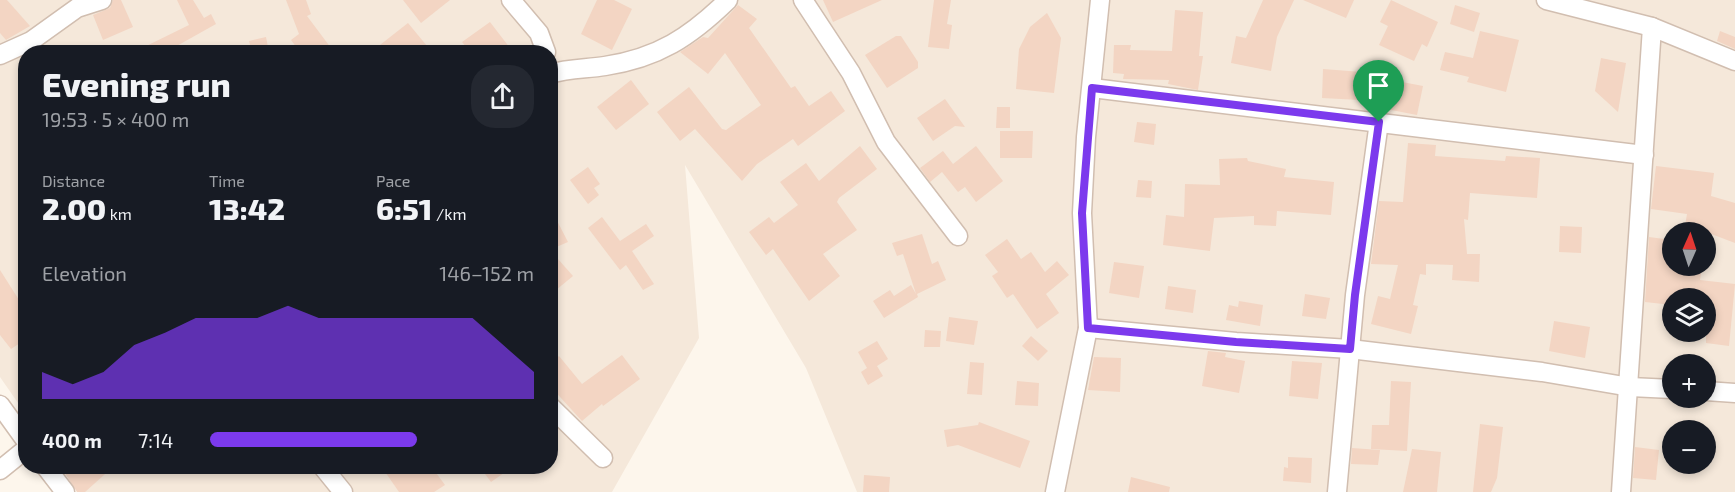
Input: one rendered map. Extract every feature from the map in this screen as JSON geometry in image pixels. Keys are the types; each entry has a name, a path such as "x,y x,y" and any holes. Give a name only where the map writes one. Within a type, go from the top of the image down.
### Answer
{"street":[{"path":"22,45 77,8 102,0"},
{"path":"511,0 539,33 543,45"},
{"path":"558,73 648,57 677,42 706,22 728,0"},
{"path":"803,0 851,73 886,142 958,236"},
{"path":"1055,492 1088,328 1082,213 1100,0"},
{"path":"1546,0 1652,27 1735,61"},
{"path":"1620,492 1630,387 1652,27"},
{"path":"0,55 18,47"},
{"path":"1092,88 1644,155"},
{"path":"1337,492 1355,295 1379,122"},
{"path":"1088,328 1236,342 1350,349 1542,372 1630,387 1662,389"},
{"path":"1716,392 1735,393"},
{"path":"0,405 18,430"},
{"path":"558,414 603,458"},
{"path":"0,470 18,455"},
{"path":"51,474 65,492"},
{"path":"328,474 343,492"}],"shaded area":[{"path":"0,0 1735,0 1735,492 857,492 806,368 685,165 699,338 612,492 84,492 70,474 558,474 558,45 18,45 18,403 0,377"}],"building":[{"path":"0,0 7,0 30,26 6,40 0,33"},
{"path":"113,0 121,0 133,27 103,40 93,15 110,8"},
{"path":"177,0 193,0 204,18 211,14 216,24 178,45 148,45 189,25"},
{"path":"286,0 306,0 311,14 307,16 329,45 295,45 291,40 299,34"},
{"path":"403,0 450,0 421,23"},
{"path":"597,0 614,0 632,9 612,50 581,34"},
{"path":"823,0 882,0 833,22"},
{"path":"934,0 951,0 947,24 952,25 949,49 928,47"},
{"path":"1263,0 1294,0 1277,37 1271,71 1231,63 1236,36 1246,38"},
{"path":"1303,0 1354,0 1346,18"},
{"path":"1391,0 1438,22 1427,47 1422,44 1414,61 1379,45 1388,26 1380,22"},
{"path":"738,5 757,19 749,28 791,88 795,86 809,106 831,91 845,111 798,146 793,139 757,164 742,181 695,129 680,141 657,112 689,87 722,129 726,130 761,105 725,53 708,74 680,52 703,37 708,38"},
{"path":"1455,5 1480,13 1474,32 1450,24"},
{"path":"1175,10 1203,12 1199,56 1203,56 1198,90 1168,84 1169,80 1123,79 1124,74 1113,73 1114,45 1131,45 1130,50 1172,51"},
{"path":"1047,13 1061,38 1054,93 1016,89 1019,49 1030,27"},
{"path":"490,22 508,45 464,45 462,42"},
{"path":"408,23 426,45 380,45"},
{"path":"1480,31 1519,40 1506,92 1467,82 1469,77 1440,70 1445,52 1473,58"},
{"path":"1720,31 1735,37 1735,49 1717,41"},
{"path":"896,36 901,36 918,62 918,68 887,88 865,55"},
{"path":"266,37 268,45 250,45 249,41"},
{"path":"1601,58 1626,63 1618,112 1595,91"},
{"path":"1323,69 1362,72 1360,100 1322,98"},
{"path":"631,80 649,104 616,130 597,107"},
{"path":"1392,80 1423,86 1417,115 1386,109"},
{"path":"945,99 965,127 955,126 933,141 917,118"},
{"path":"997,107 1010,107 1010,128 996,128"},
{"path":"1137,122 1156,124 1154,145 1134,142"},
{"path":"1000,131 1033,131 1032,158 1000,158"},
{"path":"1408,143 1436,145 1435,156 1505,161 1506,156 1540,158 1537,198 1470,193 1468,220 1464,219 1467,254 1480,254 1479,282 1452,280 1453,265 1426,264 1426,275 1420,274 1413,305 1418,306 1411,334 1371,324 1378,296 1390,299 1398,265 1371,264 1379,201 1403,202"},
{"path":"860,146 877,169 839,198 837,202 857,230 823,254 840,276 809,301 773,249 766,255 749,232 769,217 774,223 798,205 780,182 806,163 819,181"},
{"path":"976,146 1003,181 976,202 965,187 958,192 942,172 930,182 920,168 943,151 953,164"},
{"path":"1247,158 1248,161 1286,169 1284,177 1334,182 1331,215 1277,211 1276,226 1254,225 1254,216 1214,218 1210,251 1163,245 1166,215 1184,217 1185,184 1220,185 1219,159"},
{"path":"1656,166 1714,173 1711,196 1735,203 1735,243 1716,236 1716,222 1686,222 1687,214 1651,209"},
{"path":"588,167 600,184 594,188 599,195 588,204 570,180"},
{"path":"1138,180 1152,181 1151,198 1136,197"},
{"path":"602,217 620,241 646,224 654,236 632,251 654,284 643,290 626,265 620,270 588,228"},
{"path":"558,223 568,242 558,246"},
{"path":"1560,226 1582,227 1581,253 1559,252"},
{"path":"922,234 932,264 938,261 946,280 917,294 918,297 884,318 873,301 890,290 894,296 911,285 916,294 903,254 897,256 892,243"},
{"path":"1649,237 1662,239 1662,276 1701,276 1700,280 1735,284 1729,346 1706,343 1716,342 1716,288 1662,288 1662,304 1645,302"},
{"path":"1007,239 1021,259 1031,252 1045,272 1057,261 1069,275 1046,294 1059,313 1037,329 1013,294 1007,298 992,276 998,272 985,255"},
{"path":"558,259 573,276 558,288"},
{"path":"1114,262 1144,266 1139,298 1109,293"},
{"path":"0,270 18,298 18,344 11,349 0,335"},
{"path":"1168,286 1196,290 1193,313 1165,309"},
{"path":"1305,294 1330,298 1326,319 1302,316"},
{"path":"1239,301 1263,305 1260,326 1226,320 1229,305 1238,307"},
{"path":"949,317 978,321 974,345 946,341"},
{"path":"1554,321 1590,327 1585,358 1549,351"},
{"path":"925,330 941,331 940,347 924,347"},
{"path":"1031,336 1048,351 1038,361 1022,346"},
{"path":"877,341 888,359 877,366 883,376 868,385 861,372 867,368 858,352"},
{"path":"1208,351 1226,353 1225,357 1245,361 1239,393 1202,386"},
{"path":"622,355 640,379 603,406 602,404 582,421 558,395 559,356 582,384"},
{"path":"1094,357 1121,358 1120,392 1088,390"},
{"path":"1292,361 1322,363 1318,399 1289,396"},
{"path":"970,362 984,363 982,395 967,394"},
{"path":"1017,381 1039,383 1038,406 1015,405"},
{"path":"1391,381 1411,382 1407,451 1371,449 1372,425 1389,425"},
{"path":"979,422 1030,441 1020,468 958,445 947,447 944,430 978,425"},
{"path":"1480,424 1503,427 1497,478 1491,492 1473,492"},
{"path":"1635,447 1659,450 1656,480 1633,478"},
{"path":"1352,448 1380,450 1378,465 1351,464"},
{"path":"1412,449 1441,452 1437,492 1403,492"},
{"path":"1288,457 1312,458 1311,483 1283,481 1284,467 1288,468"},
{"path":"65,474 105,474 85,492 77,492"},
{"path":"387,474 437,474 445,485 434,492 399,492"},
{"path":"485,474 502,474 491,482"},
{"path":"864,475 890,477 889,492 863,492"},
{"path":"1131,477 1170,487 1169,492 1128,492"}],"route":[{"path":"1092,88 1379,122 1355,295 1350,349 1236,342 1088,328 1082,213 1086,136 1092,88"}]}
